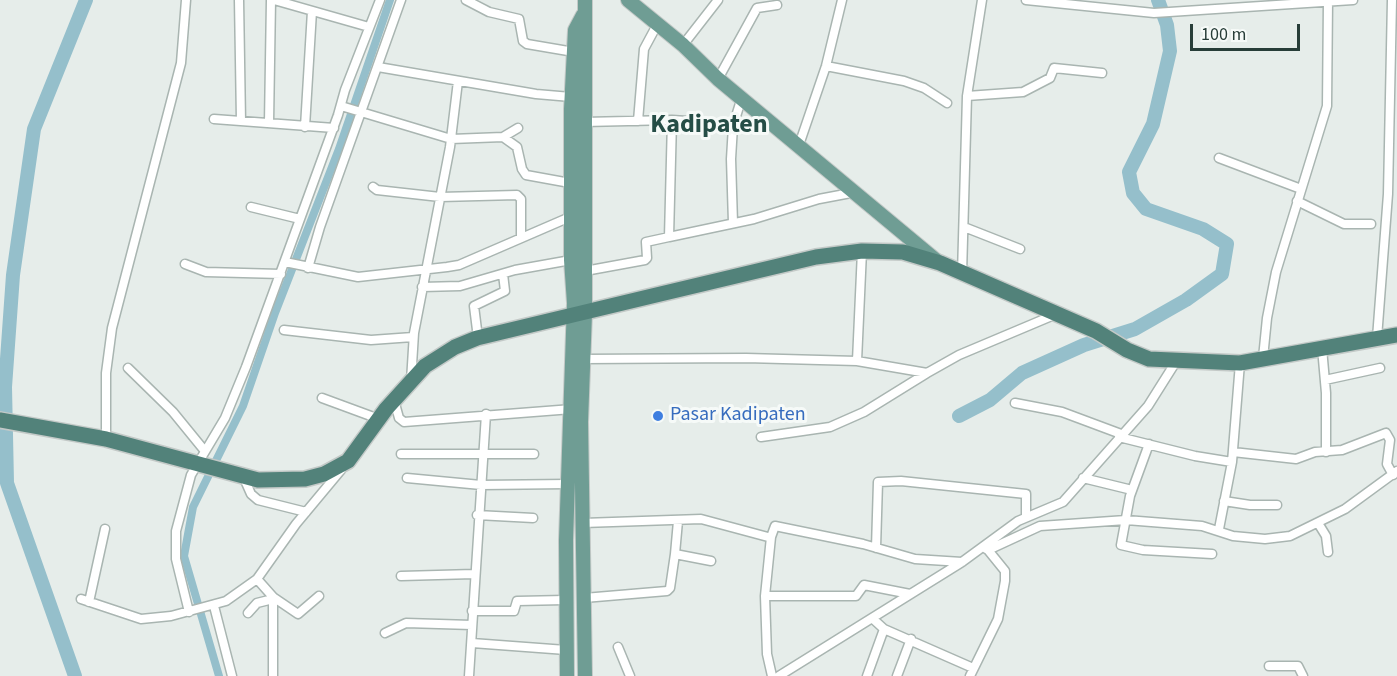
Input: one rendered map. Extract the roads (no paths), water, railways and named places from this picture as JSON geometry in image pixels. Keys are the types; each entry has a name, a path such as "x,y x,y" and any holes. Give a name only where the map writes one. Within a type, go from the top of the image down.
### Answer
{"highway":[{"path":"0,420 201,459 237,474 277,481 304,479 324,474 348,462 379,418 435,357 478,338 816,257 862,251 903,252 940,263 1054,315 1096,331 1127,350 1149,359 1240,363 1397,335"}],"main road":[{"path":"567,676 565,600 568,484 572,409 585,271 583,15 585,0"},
{"path":"628,0 658,23 718,79 940,263"},
{"path":"583,15 575,30 571,97 570,217 571,260 580,315 583,359 581,422 585,676"},
{"path":"565,615 584,615"}],"street":[{"path":"106,440 106,373 112,328 181,63 186,0"},
{"path":"239,0 241,121"},
{"path":"269,123 272,0 369,27"},
{"path":"191,612 176,559 176,531 183,500 201,459 225,418 287,263 300,219 380,0"},
{"path":"307,268 401,0"},
{"path":"466,0 489,12 519,19 521,35 528,44 574,52"},
{"path":"683,45 718,0"},
{"path":"799,145 826,66 842,0"},
{"path":"962,274 967,96 982,0"},
{"path":"1026,0 1063,2 1154,14 1202,11 1246,3 1353,0"},
{"path":"1202,11 1204,0"},
{"path":"1377,338 1388,194 1394,35 1392,0"},
{"path":"1263,358 1266,318 1297,201 1327,106 1328,1"},
{"path":"718,79 757,8 777,5"},
{"path":"305,127 312,11"},
{"path":"638,121 644,49 658,23"},
{"path":"826,66 904,81 924,88 947,103"},
{"path":"378,67 424,77 571,97"},
{"path":"967,96 1023,92 1050,78 1054,68 1101,73"},
{"path":"411,382 413,337 451,139 458,81"},
{"path":"733,223 731,159 733,126 742,97"},
{"path":"342,107 451,139 503,137 518,128"},
{"path":"214,119 333,128"},
{"path":"584,122 672,120 702,122"},
{"path":"669,237 672,120"},
{"path":"503,137 517,147 522,170 526,175 570,183"},
{"path":"1219,158 1301,189"},
{"path":"373,186 377,190 440,196 517,195 521,199 522,236"},
{"path":"585,271 645,260 647,258 646,242 856,192"},
{"path":"1297,201 1344,224 1371,224"},
{"path":"251,207 300,219"},
{"path":"287,263 358,277 459,265 570,217"},
{"path":"964,226 1020,249"},
{"path":"857,361 862,251"},
{"path":"422,287 460,286 503,274 571,260"},
{"path":"185,264 206,272 281,274"},
{"path":"478,338 474,306 505,291 503,274"},
{"path":"761,437 809,432 830,427 864,412 959,355 1054,315"},
{"path":"284,330 371,340 413,337"},
{"path":"1322,348 1326,452"},
{"path":"583,359 746,358 857,361 927,373"},
{"path":"985,548 1005,530 1026,517 1062,502 1148,406 1177,359"},
{"path":"1219,529 1232,457 1240,363"},
{"path":"128,368 174,412 201,459"},
{"path":"1325,380 1380,368"},
{"path":"322,398 379,418"},
{"path":"394,400 399,417 404,422 572,409"},
{"path":"779,676 985,548 1040,526 1126,520 1174,522 1219,529 1233,536 1265,540 1290,536 1318,523 1369,494 1395,473 1387,464 1390,440 1386,433 1342,450 1296,459 1232,457 1149,444 1062,412 1015,403"},
{"path":"469,676 477,515 486,414"},
{"path":"1149,444 1132,490 1121,543 1123,546 1212,554"},
{"path":"401,454 534,454"},
{"path":"105,529 85,601 141,619 211,607 257,579 306,512 348,462"},
{"path":"237,474 258,500 306,512"},
{"path":"407,477 481,485 568,484"},
{"path":"1083,478 1132,490"},
{"path":"876,548 878,482 901,481 1026,494 1026,517"},
{"path":"1224,501 1250,505 1277,505"},
{"path":"477,515 533,518"},
{"path":"583,523 701,519 771,537"},
{"path":"584,598 667,591 670,588 678,521"},
{"path":"1318,523 1326,536 1328,552"},
{"path":"772,676 767,654 765,596 771,537 775,526 929,562 962,562"},
{"path":"1005,530 1016,535"},
{"path":"872,618 884,629 911,639 971,672 998,619 1005,581 1005,571 985,548"},
{"path":"675,554 711,561"},
{"path":"401,576 474,574"},
{"path":"257,579 273,598 299,614 319,596"},
{"path":"765,596 856,596 864,585 910,594"},
{"path":"248,613 257,603 273,598"},
{"path":"273,598 273,676"},
{"path":"472,611 516,610 517,601 565,600"},
{"path":"211,607 232,676"},
{"path":"385,633 406,623 472,625"},
{"path":"867,676 884,629"},
{"path":"897,676 911,639"},
{"path":"472,643 566,650"},
{"path":"618,647 630,676"},
{"path":"1269,666 1298,666 1303,676"}],"waterway":[{"path":"75,676 7,483 5,387 13,275 34,129 86,0"},
{"path":"219,676 184,556 193,507 243,406 275,313 339,149 390,0"},
{"path":"959,416 990,400 1022,373 1084,345 1135,329 1186,300 1222,274 1227,244 1203,229 1146,209 1133,193 1129,172 1153,124 1170,51 1167,25 1158,0"}],"place":[{"name":"Pasar Kadipaten","path":"658,416"}],"district":[{"name":"Kadipaten","path":"709,126"}]}
